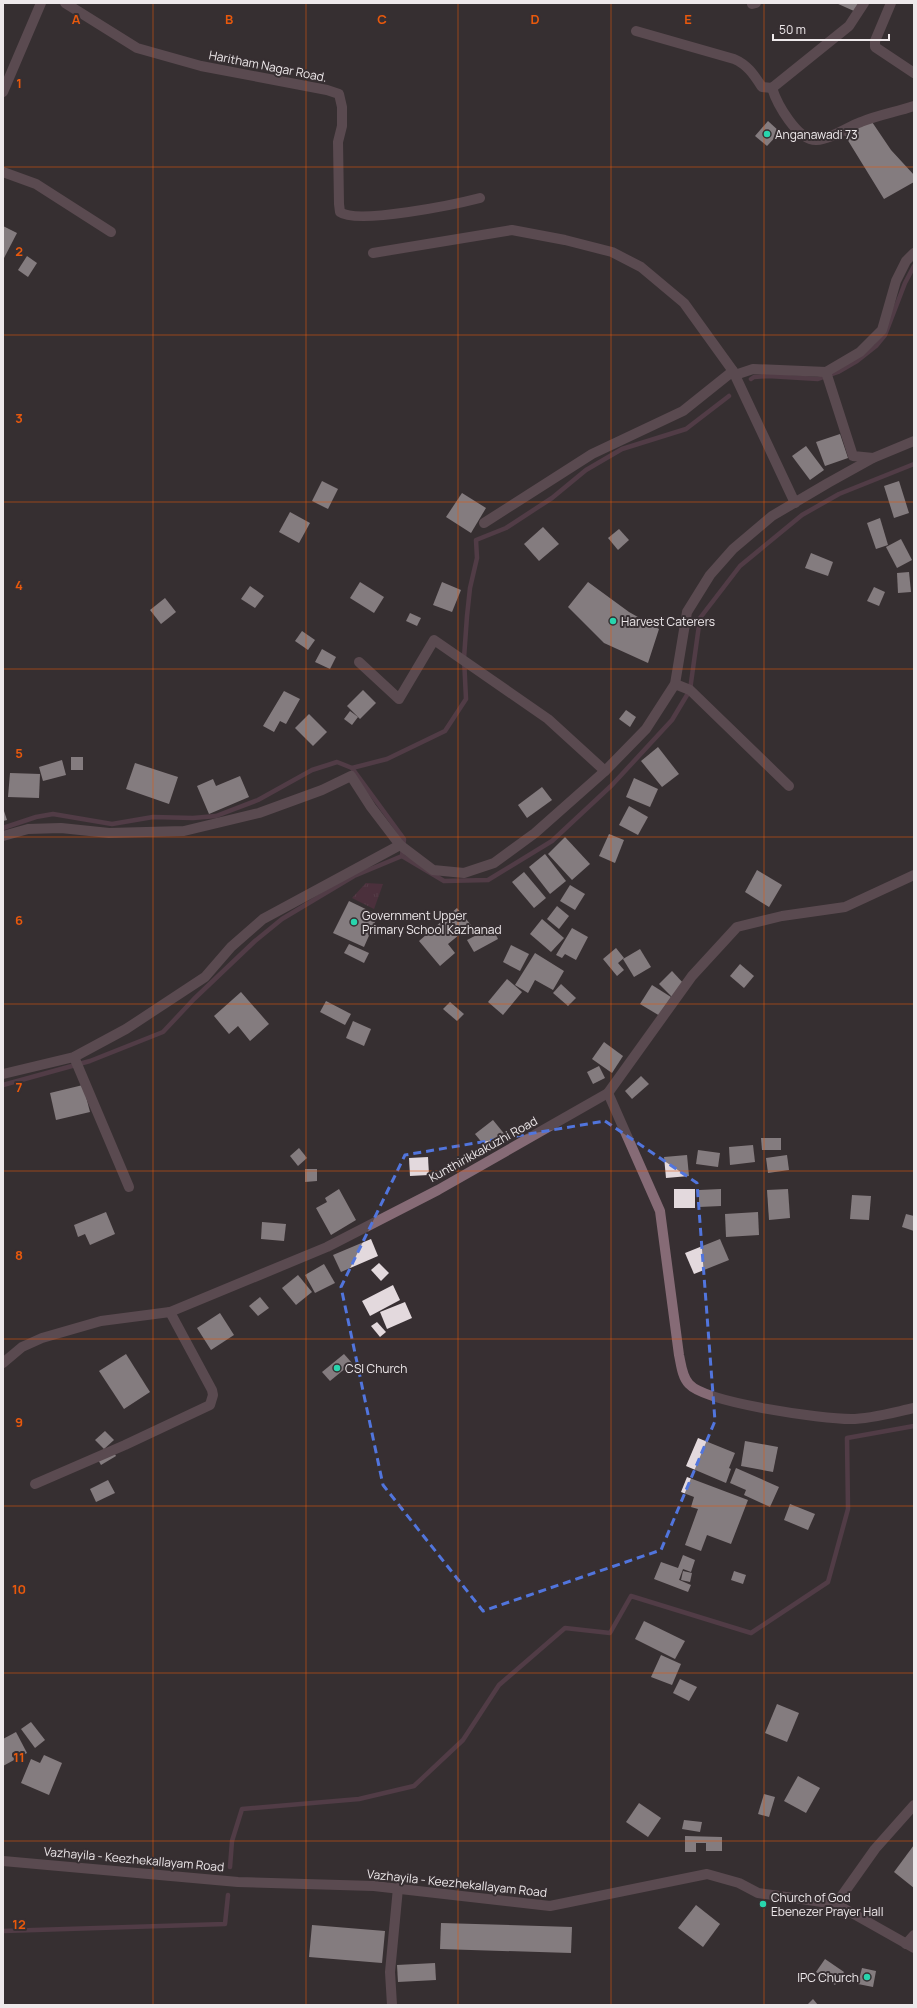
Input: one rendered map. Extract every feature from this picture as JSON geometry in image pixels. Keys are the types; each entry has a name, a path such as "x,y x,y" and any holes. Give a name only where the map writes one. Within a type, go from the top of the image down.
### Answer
{"street":[{"path":"3,92 41,3"},
{"name":"Haritham Nagar Road.","path":"65,3 137,48 200,66 327,90 339,94 342,107 342,126 338,142 338,198 340,212 345,216 368,217 456,204 480,198"},
{"path":"636,31 742,62 751,71 762,87 772,88 849,26 864,3"},
{"path":"891,3 874,41 875,48 914,73"},
{"path":"772,88 776,100 800,134 815,140 830,136 860,122 883,114 914,106"},
{"path":"3,172 36,184 111,232"},
{"path":"373,253 512,230 566,240 612,252 641,267 684,303 734,373 795,503"},
{"path":"484,523 592,454 683,411 734,373 753,369 826,372 860,352 882,330 896,281 906,261 914,253"},
{"path":"826,372 853,456 873,458"},
{"path":"3,836 28,829 61,828 109,833 184,831 259,813 322,790 352,776 372,807 401,845 433,870 464,873 494,864 535,834 605,771 646,729 675,684 687,612 710,575 733,548 772,516 873,458 914,441"},
{"path":"359,662 399,699 434,640 548,719 605,771"},
{"path":"675,684 690,690 789,786"},
{"path":"3,1074 74,1056 126,1029 198,982 243,936 263,919 401,845"},
{"name":"Kunthirikkakuzhi Road","path":"3,1363 22,1347 42,1338 101,1321 170,1312 327,1247 438,1190 608,1093 692,976 737,927 782,916 846,907 914,875"},
{"path":"74,1056 129,1187"},
{"path":"608,1093 660,1211 679,1355 682,1371 689,1384 703,1394 788,1414 852,1419 914,1408"},
{"path":"35,1484 207,1408 213,1395 212,1390 170,1312"},
{"path":"836,1904 875,1849 914,1805"},
{"name":"Vazhayila - Keezhekallayam Road","path":"3,1861 238,1882 374,1886 550,1906 707,1874 739,1883 758,1893 836,1904 910,1946"},
{"path":"392,2005 390,1972 398,1888"},
{"path":"910,1946 914,1935"}],"highlighted area":[{"path":"605,1121 697,1183 715,1421 661,1550 483,1611 383,1485 341,1287 405,1155"}],"green space":[{"path":"366,883 383,884 374,909 352,898"}],"building":[{"path":"836,3 859,3 854,11"},
{"path":"870,119 891,150 914,175 914,182 884,199 844,134"},
{"name":"Anganawadi 73","path":"768,121 780,132 767,146 755,136"},
{"path":"3,226 17,233 3,260"},
{"path":"27,256 37,263 28,277 18,270"},
{"path":"840,434 848,458 825,466 816,442"},
{"path":"806,446 824,470 810,480 792,456"},
{"path":"322,481 338,489 328,509 312,501"},
{"path":"899,481 909,513 894,518 884,486"},
{"path":"462,493 486,508 471,533 446,517"},
{"path":"290,512 310,523 299,543 279,532"},
{"path":"880,518 888,545 876,549 867,523"},
{"path":"543,527 559,544 539,561 524,544"},
{"path":"619,529 629,540 618,550 608,538"},
{"path":"901,539 912,560 897,568 886,547"},
{"path":"811,553 833,562 828,576 805,568"},
{"path":"909,572 911,592 898,593 897,573"},
{"path":"360,582 384,597 374,613 350,598"},
{"path":"442,582 461,590 452,612 433,605"},
{"name":"Harvest Caterers","path":"588,582 629,612 659,629 648,663 604,643 568,607"},
{"path":"250,586 264,596 255,608 241,599"},
{"path":"874,587 885,592 879,606 867,601"},
{"path":"165,598 176,612 161,624 150,610"},
{"path":"410,613 421,618 417,626 406,621"},
{"path":"302,631 315,640 308,650 295,641"},
{"path":"322,649 336,657 330,669 315,662"},
{"path":"363,690 376,703 360,719 347,706"},
{"path":"284,691 300,699 286,724 280,721 274,732 263,726"},
{"path":"626,710 636,717 630,727 619,719"},
{"path":"350,711 358,717 352,725 344,719"},
{"path":"309,714 327,732 313,746 295,728"},
{"path":"658,747 679,774 662,787 641,761"},
{"path":"71,757 83,757 83,770 71,770"},
{"path":"62,760 66,775 43,781 39,767"},
{"path":"135,763 178,777 169,804 126,789"},
{"path":"10,773 40,774 39,798 8,797"},
{"path":"240,776 249,797 209,814 197,786 213,779 216,786"},
{"path":"634,778 658,789 650,807 626,797"},
{"path":"542,787 552,800 527,818 518,805"},
{"path":"629,806 648,817 638,835 619,825"},
{"path":"3,808 7,820 3,821"},
{"path":"609,834 624,840 615,863 599,856"},
{"path":"565,837 590,864 572,880 548,854"},
{"path":"545,854 566,881 550,894 529,867"},
{"path":"757,870 782,885 769,907 745,892"},
{"path":"524,872 546,898 534,908 512,882"},
{"path":"570,885 585,894 575,910 560,901"},
{"path":"349,901 378,915 364,947 333,933"},
{"path":"557,906 569,916 559,929 547,919"},
{"path":"457,908 471,925 448,944 455,953 440,966 419,941"},
{"path":"542,919 564,938 551,952 530,934"},
{"path":"492,927 498,939 474,952 467,940"},
{"path":"572,928 588,937 576,960 565,954 562,958 556,955"},
{"path":"349,944 369,953 364,963 344,953"},
{"path":"511,945 529,954 520,971 503,962"},
{"path":"616,948 624,958 618,963 624,970 617,976 603,959"},
{"path":"640,949 651,967 634,977 623,959"},
{"path":"535,953 564,971 553,990 535,980 528,993 515,985"},
{"path":"740,964 754,976 744,988 730,976"},
{"path":"672,971 684,984 672,997 659,984"},
{"path":"507,979 522,992 503,1015 488,1002"},
{"path":"561,984 576,998 568,1006 553,993"},
{"path":"652,985 671,997 660,1016 640,1004"},
{"path":"241,992 269,1024 250,1041 238,1026 229,1034 214,1016"},
{"path":"326,1001 351,1014 345,1025 320,1012"},
{"path":"450,1002 464,1014 457,1021 443,1009"},
{"path":"353,1021 371,1029 364,1046 346,1038"},
{"path":"604,1042 623,1056 612,1073 592,1059"},
{"path":"599,1066 605,1078 593,1084 587,1072"},
{"path":"641,1076 649,1084 632,1099 625,1091"},
{"path":"83,1085 90,1112 56,1120 50,1093"},
{"path":"493,1120 506,1136 488,1150 475,1134"},
{"path":"761,1138 781,1138 781,1150 762,1150"},
{"path":"753,1145 755,1162 730,1165 729,1147"},
{"path":"299,1148 307,1158 298,1166 290,1156"},
{"path":"698,1150 720,1153 718,1167 696,1164"},
{"path":"687,1155 689,1176 666,1178 664,1157"},
{"path":"787,1155 789,1170 768,1173 766,1158"},
{"path":"428,1157 429,1175 410,1176 409,1158"},
{"path":"305,1169 317,1169 317,1181 305,1182"},
{"path":"339,1189 356,1220 331,1235 316,1208 327,1202 325,1198"},
{"path":"674,1189 695,1189 695,1208 674,1208"},
{"path":"721,1189 721,1206 699,1207 699,1190"},
{"path":"788,1189 790,1218 769,1220 767,1190"},
{"path":"852,1195 871,1196 869,1220 850,1219"},
{"path":"106,1212 115,1234 90,1245 85,1234 78,1237 74,1225"},
{"path":"758,1212 759,1235 726,1237 725,1214"},
{"path":"906,1214 914,1216 914,1231 902,1227"},
{"path":"262,1222 286,1224 284,1241 261,1239"},
{"path":"371,1239 378,1256 341,1272 333,1255"},
{"path":"720,1239 729,1260 694,1274 685,1253"},
{"path":"379,1263 389,1273 381,1281 371,1270"},
{"path":"324,1264 335,1283 315,1293 305,1275"},
{"path":"298,1275 312,1292 296,1305 282,1288"},
{"path":"393,1285 400,1300 370,1316 362,1301"},
{"path":"260,1297 269,1308 258,1316 249,1306"},
{"path":"405,1302 412,1318 387,1329 380,1312"},
{"path":"220,1313 234,1335 211,1350 197,1328"},
{"path":"377,1322 386,1332 380,1337 371,1326"},
{"path":"126,1354 150,1392 124,1409 99,1371"},
{"name":"CSI Church","path":"344,1354 352,1363 330,1381 322,1372"},
{"path":"105,1431 114,1440 104,1449 95,1440"},
{"path":"698,1438 735,1453 729,1468 731,1469 726,1483 686,1466"},
{"path":"745,1441 778,1447 773,1472 741,1466"},
{"path":"112,1449 116,1456 101,1465 97,1458"},
{"path":"736,1468 779,1487 770,1507 744,1495 746,1490 730,1483"},
{"path":"687,1477 748,1500 731,1544 707,1535 701,1551 685,1545 698,1509 691,1507 694,1497 681,1492"},
{"path":"108,1480 115,1493 96,1502 90,1489"},
{"path":"790,1504 815,1514 808,1530 784,1520"},
{"path":"683,1555 695,1560 691,1572 683,1569 679,1580 691,1585 688,1592 654,1579 661,1562 678,1568"},
{"path":"683,1571 692,1573 690,1582 681,1580"},
{"path":"734,1571 746,1575 743,1584 731,1580"},
{"path":"644,1621 685,1641 675,1659 635,1639"},
{"path":"661,1655 681,1664 672,1685 651,1677"},
{"path":"680,1679 697,1687 689,1701 673,1693"},
{"path":"777,1704 799,1713 787,1742 765,1733"},
{"path":"31,1722 45,1740 35,1748 21,1729"},
{"path":"16,1732 27,1753 3,1766 3,1739"},
{"path":"44,1755 62,1763 49,1795 21,1783 31,1759 40,1763"},
{"path":"798,1776 820,1788 806,1813 784,1801"},
{"path":"764,1794 775,1797 769,1817 758,1814"},
{"path":"639,1803 661,1818 648,1837 626,1822"},
{"path":"684,1820 702,1822 700,1832 682,1829"},
{"path":"685,1836 722,1837 722,1851 706,1851 706,1843 696,1843 696,1852 685,1852"},
{"path":"914,1845 914,1888 894,1872"},
{"path":"696,1905 720,1924 703,1947 678,1928"},
{"path":"441,1923 572,1927 571,1953 440,1949"},
{"path":"312,1925 385,1931 382,1963 309,1957"},
{"path":"825,1959 844,1972 835,1985 816,1972"},
{"path":"435,1963 436,1980 398,1982 397,1965"},
{"name":"IPC Church","path":"862,1968 876,1971 873,1987 858,1984"},
{"path":"813,1999 818,2005 807,2005"}],"waterway":[{"path":"751,379 754,377 768,376 818,379 838,372 857,361 876,346 885,335 905,283 914,266"},
{"path":"352,768 387,759 445,731 466,699 464,658 470,588 477,558 476,540 506,528 552,498 586,470 622,449 686,429 729,396"},
{"path":"3,828 36,817 53,814 112,824 153,817 193,818 216,816 258,800 312,770 337,762 352,768 404,839 402,856 444,881 488,880 552,841 612,785 672,720 690,690 700,618 740,566 802,515 839,494 914,464"},
{"path":"3,1085 90,1061 163,1032 194,999 255,941 282,919 354,876 402,856"},
{"path":"230,1867 232,1841 242,1809 359,1799 414,1786 463,1740 499,1685 565,1628 610,1633 631,1596 751,1633 828,1582 848,1509 847,1438 914,1426"},
{"path":"3,1931 225,1924 228,1895"}],"place":[{"name":"Anganawadi 73","path":"767,134"},
{"name":"Harvest Caterers","path":"613,621"},
{"name":"Government Upper Primary School Kazhanad","path":"354,922"},
{"name":"CSI Church","path":"337,1368"},
{"name":"Church of God Ebenezer Prayer Hall","path":"763,1904"},
{"name":"IPC Church","path":"867,1977"}]}
